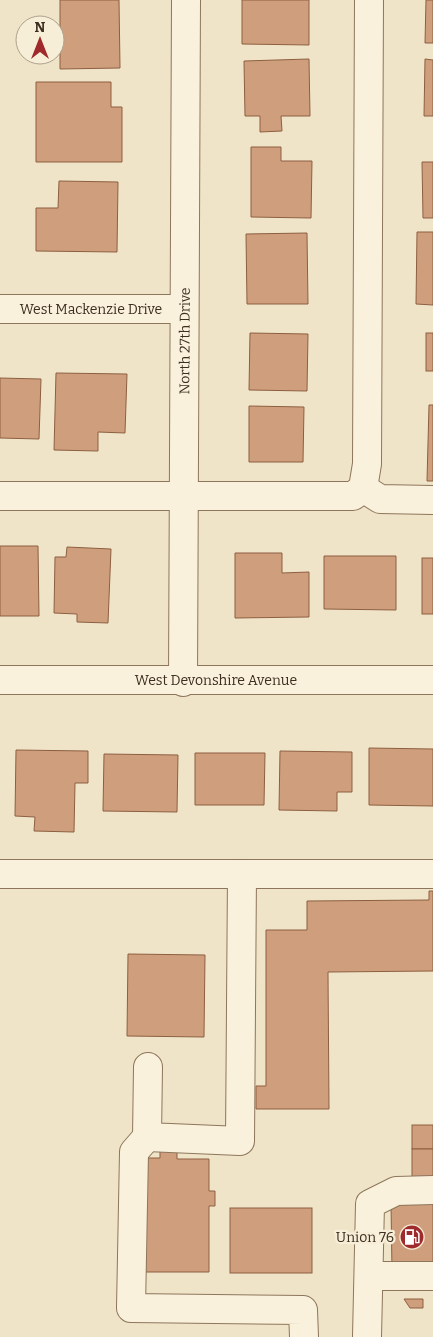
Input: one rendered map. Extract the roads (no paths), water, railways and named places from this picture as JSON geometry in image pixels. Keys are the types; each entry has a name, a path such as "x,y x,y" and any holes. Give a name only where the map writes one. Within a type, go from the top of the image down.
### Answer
{"street":[{"name":"North 27th Drive","path":"183,682 185,497 183,309 186,0"},
{"path":"0,496 353,496 363,488 367,464 369,0"},
{"name":"West Mackenzie Drive","path":"0,309 183,309"},
{"path":"363,488 380,499 433,500"},
{"name":"West Devonshire Avenue","path":"0,680 183,682 433,680"},
{"path":"0,874 433,874"},
{"path":"147,1137 240,1141 242,874"},
{"path":"148,1067 147,1137 134,1152 131,1308 303,1310 304,1337"},
{"path":"367,1337 370,1204 396,1191 433,1190"},
{"path":"368,1276 433,1276"}],"place":[{"name":"Union 76","path":"412,1237"}]}
